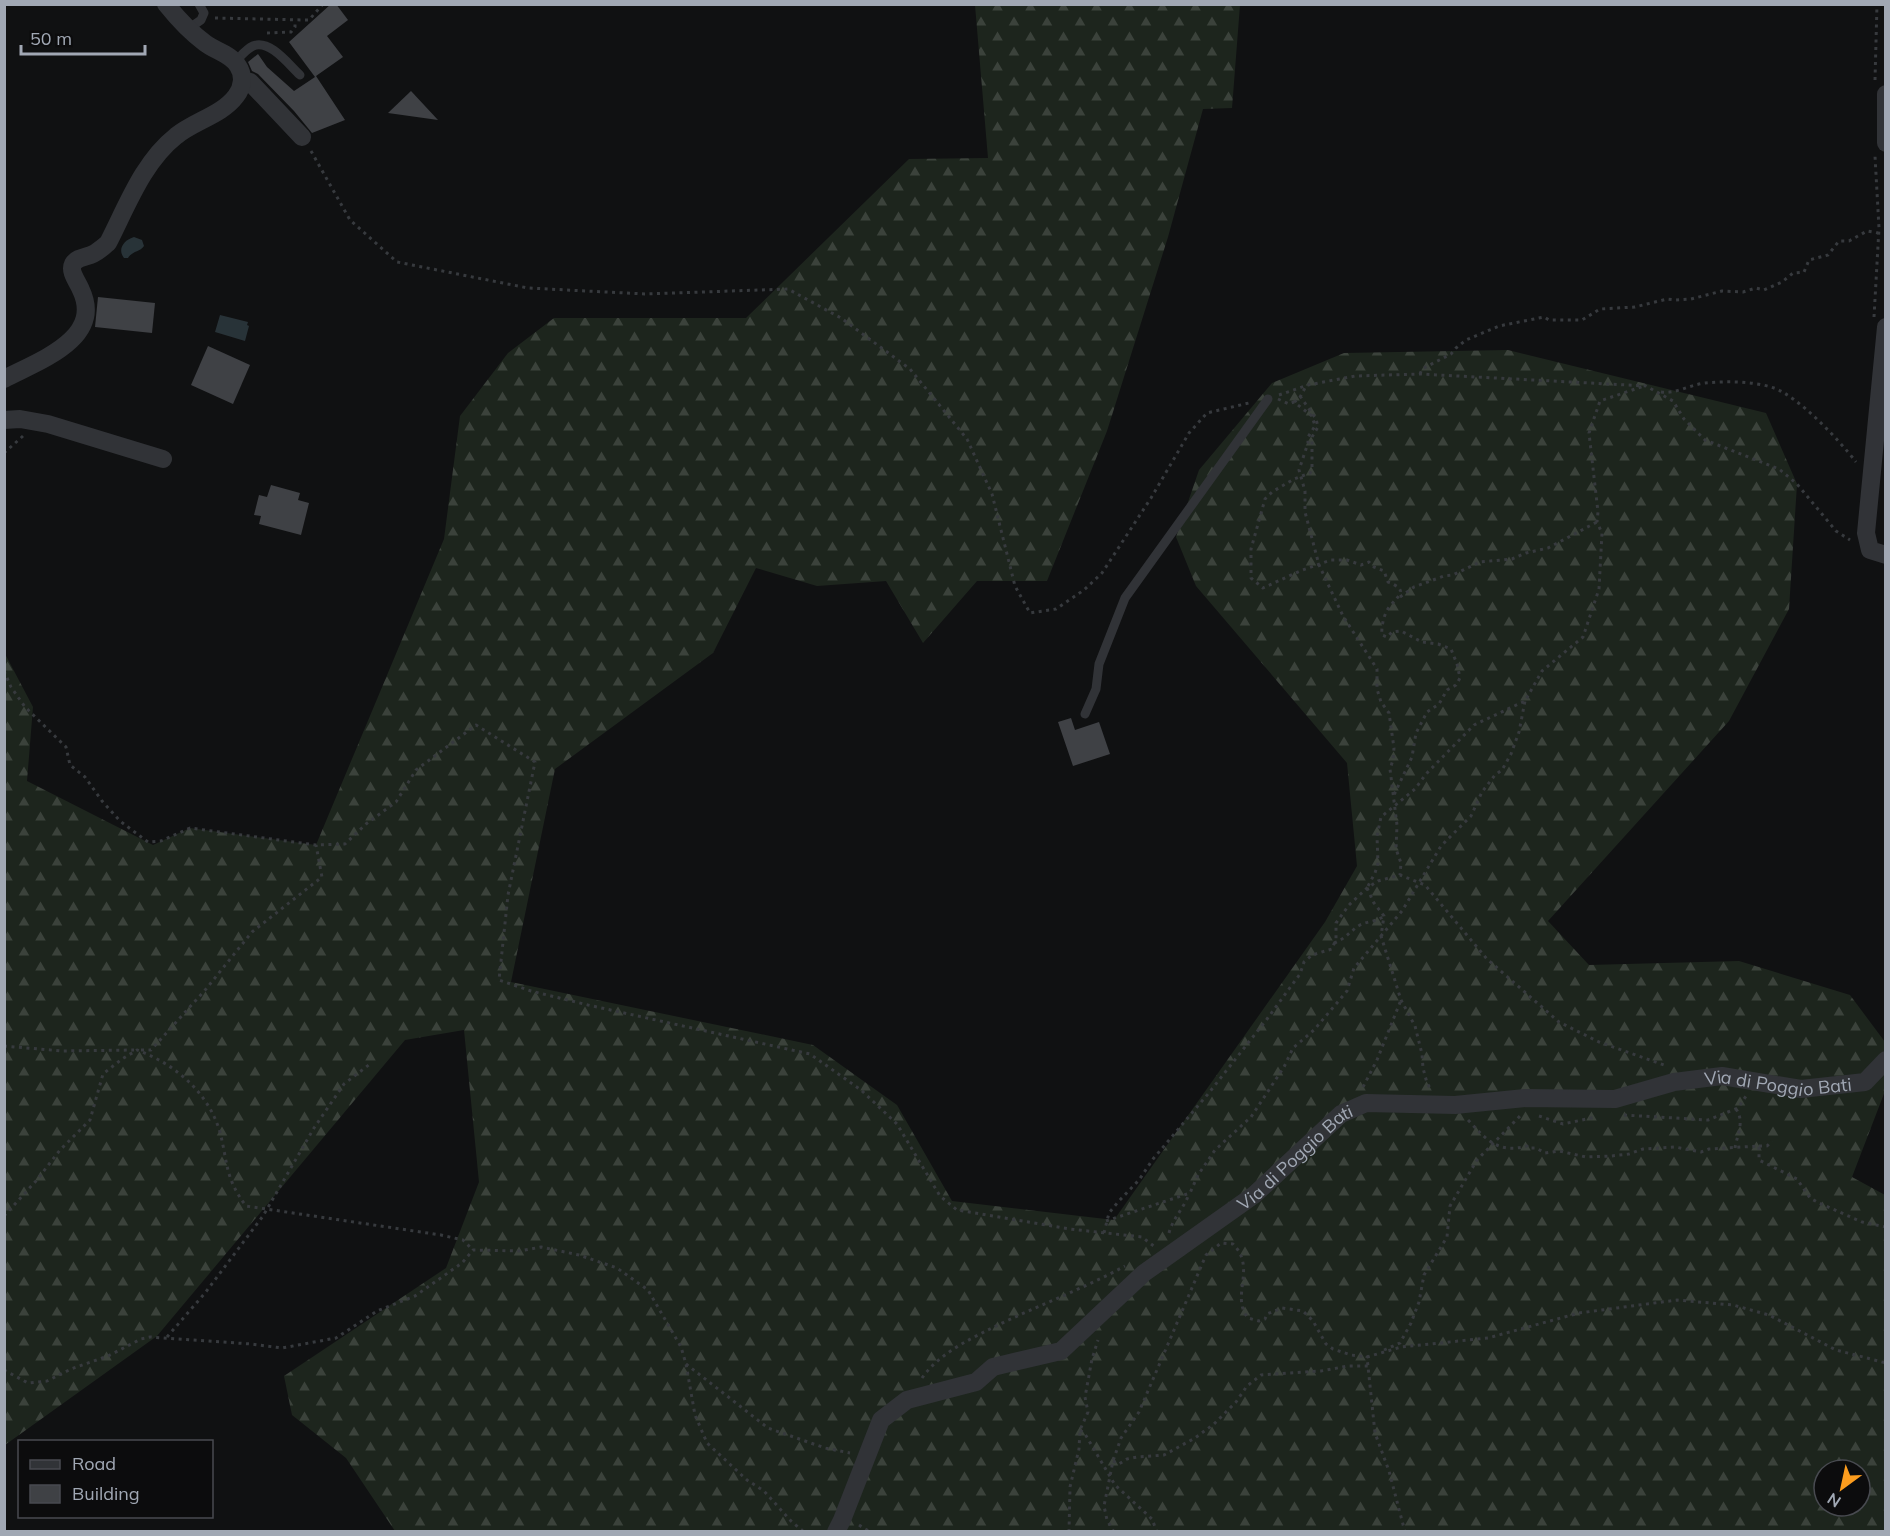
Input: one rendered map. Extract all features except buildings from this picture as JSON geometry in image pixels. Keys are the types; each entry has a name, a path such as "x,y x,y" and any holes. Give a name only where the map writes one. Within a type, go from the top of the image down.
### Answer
{"street":[{"path":"4,380 74,339 82,328 86,306 72,272 73,264 108,243 145,172 166,144 197,121 226,105 236,96 243,81 235,62 207,45 188,29 166,4"},
{"path":"243,81 249,82 302,136"},
{"path":"1886,94 1886,143"},
{"path":"1879,554 1868,547 1866,532 1886,327"},
{"path":"4,420 21,419 48,424 163,459"},
{"name":"Via di Poggio Bati","path":"836,1532 881,1420 907,1400 976,1382 993,1367 1061,1351 1144,1273 1254,1195 1341,1114 1366,1103 1525,1105 1615,1099 1674,1082 1722,1076 1801,1089 1865,1082 1886,1060"}],"lane":[{"path":"188,29 203,16 204,13 199,4"},
{"path":"235,62 248,49 259,45 271,48 300,75"},
{"path":"1084,714 1096,688 1099,664 1125,598 1268,399"}],"path":[{"path":"203,16 309,20 323,4"},
{"path":"259,45 266,33 291,32 295,27 295,20"},
{"path":"302,136 350,220 397,262 528,288 645,294 788,289 841,318 910,369 967,439 992,494 1015,586 1030,613 1056,609 1084,590 1102,573 1151,498 1189,433 1208,413 1268,399 1308,385 1355,376 1420,374 1646,386 1673,401 1684,419 1706,440 1779,469 1797,484 1836,531 1860,547 1879,554"},
{"path":"1420,374 1422,369 1451,354 1460,344 1499,326 1544,317 1550,320 1582,320 1600,309 1635,307 1666,298 1691,299 1722,291 1743,292 1756,288 1764,290 1782,282 1793,273 1804,272 1809,260 1828,255 1839,241 1849,241 1867,231 1878,233"},
{"path":"1657,392 1673,394 1683,388 1705,383 1743,383 1772,387 1792,398 1824,426 1850,454 1861,470"},
{"path":"1308,385 1299,399 1294,402 1312,416 1315,426 1308,437 1299,470 1305,491 1305,512 1318,566 1343,616 1377,669 1377,689 1381,702 1389,713 1394,748 1390,769 1394,797 1396,849 1401,863 1400,875"},
{"path":"1169,1236 1173,1221 1185,1207 1198,1175 1215,1150 1251,1117 1284,1067 1293,1048 1314,1030 1347,991 1354,968 1402,911 1434,860 1436,852 1471,816 1482,792 1502,770 1519,732 1525,701 1542,671 1583,637 1599,589 1602,533 1597,522 1598,512 1589,433 1600,402 1646,386"},
{"path":"1300,396 1316,419 1318,427 1312,437 1312,470 1272,492 1265,499 1251,549 1251,578 1263,588 1300,571 1336,559 1361,565 1369,562 1384,571 1388,582 1398,586 1401,594 1398,598"},
{"path":"1394,797 1412,757 1416,733 1427,712 1440,704 1447,690 1456,685 1460,678 1451,649 1422,642 1401,631 1392,632 1387,637 1382,635 1389,607 1413,587 1453,575 1480,562 1512,559 1548,548 1597,522"},
{"path":"1844,536 1851,529"},
{"path":"4,671 11,687 25,707 66,747 70,765 85,777 120,821 148,842 161,841 190,828 316,845 345,844 366,824 396,802 416,770 476,725 535,762 508,895 499,980 531,991 588,1005 810,1054 861,1090 897,1124 940,1196 957,1210 1007,1220 1142,1237 1158,1248 1147,1254"},
{"path":"1104,1233 1106,1221 1118,1202 1139,1180 1153,1159 1208,1094 1300,974 1304,962 1312,956 1332,949 1336,923 1367,888 1376,873 1381,817 1415,789 1474,725 1525,701"},
{"path":"4,1046 62,1051 151,1050 206,989 252,932 322,877 316,845"},
{"path":"1367,888 1378,881 1400,875 1425,885 1487,960 1559,1022 1599,1042 1667,1066 1674,1082"},
{"path":"1367,888 1374,903 1384,916 1381,936 1401,1000 1412,1017 1419,1037 1426,1083 1491,1144 1514,1148 1527,1146 1545,1153 1559,1151 1586,1156 1611,1156 1665,1147 1701,1152 1709,1149 1767,1146 1772,1141"},
{"path":"1334,943 1345,939 1363,924 1377,921 1384,916"},
{"path":"1352,1110 1377,1060 1397,1015 1401,1000"},
{"path":"137,1050 175,1068 212,1110 220,1134 228,1174 234,1190 246,1206 441,1235 464,1240 473,1250 520,1251 541,1247 579,1255 617,1268 648,1290 681,1347 695,1415 707,1443 747,1480 765,1491 791,1521 804,1532"},
{"path":"4,1216 60,1150 90,1120 103,1074 137,1050"},
{"path":"167,1337 206,1293 267,1209 314,1128 344,1084 370,1064"},
{"path":"1621,1115 1708,1120 1738,1108 1754,1081"},
{"path":"1367,1357 1400,1343 1419,1302 1424,1275 1447,1237 1450,1206 1477,1160 1525,1105 1563,1124 1600,1117"},
{"path":"1735,1148 1740,1126 1736,1109"},
{"path":"1759,1146 1759,1160 1797,1179 1810,1198 1862,1222 1886,1227"},
{"path":"1106,1221 1190,1193"},
{"path":"1114,1532 1107,1520 1104,1506 1113,1461 1121,1438 1139,1412 1206,1255 1221,1243 1233,1244 1243,1257 1243,1308 1248,1318 1259,1321 1277,1309 1297,1309 1309,1316 1326,1344 1351,1355 1367,1357 1401,1347 1488,1338 1579,1313 1677,1300 1733,1305 1769,1315 1836,1350 1886,1363"},
{"path":"4,1370 27,1383 47,1382 71,1369 108,1356 150,1336 282,1348 336,1338 377,1311 415,1296 462,1263 473,1250"},
{"path":"907,1400 927,1371 959,1345 1018,1315 1128,1265"},
{"path":"1070,1532 1070,1487 1079,1449 1080,1430 1088,1412 1085,1397 1099,1336 1101,1313"},
{"path":"1367,1357 1375,1433 1389,1471 1405,1532"},
{"path":"686,1364 768,1428 825,1448 867,1456"},
{"path":"1113,1461 1119,1464 1137,1457 1164,1455 1195,1438 1214,1424 1236,1402 1247,1386 1261,1375 1368,1366"},
{"path":"1080,1430 1085,1434 1109,1478 1152,1520 1157,1532"}],"green space":[{"path":"975,5 1240,5 1232,108 1203,109 1168,237 1107,431 1047,581 977,581 923,643 886,581 817,586 756,568 713,653 555,769 511,982 813,1045 897,1105 952,1201 1114,1220 1325,922 1357,866 1347,763 1196,586 1176,537 1199,470 1272,383 1344,353 1508,350 1766,413 1797,484 1789,609 1729,721 1548,921 1589,965 1739,961 1850,995 1885,1042 1885,1091 1852,1177 1885,1195 1885,1531 395,1531 346,1458 292,1415 284,1376 446,1268 479,1182 464,1030 405,1040 157,1336 5,1445 4,652 33,707 27,781 153,845 190,828 316,845 444,539 460,416 508,353 554,318 746,318 909,159 988,158"}],"shaded area":[{"path":"134,237 142,240 144,246 128,258 124,258 121,248 127,240"},
{"path":"220,315 248,322 245,341 215,332"}]}
